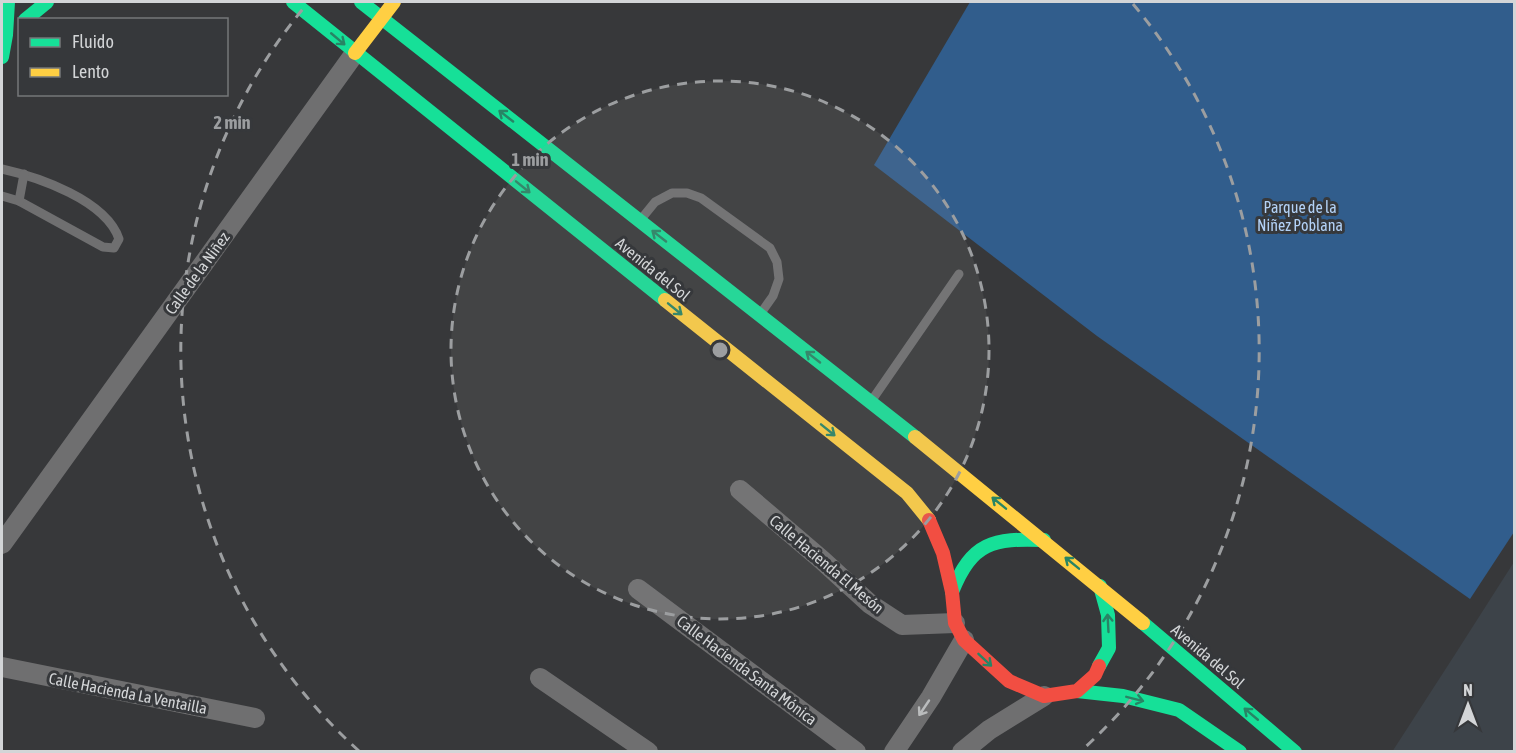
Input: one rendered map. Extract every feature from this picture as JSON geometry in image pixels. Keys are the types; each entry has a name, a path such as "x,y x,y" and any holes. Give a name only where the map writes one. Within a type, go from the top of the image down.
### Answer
{"main road":[{"path":"2,57 8,2"},
{"path":"27,18 46,2"},
{"name":"Avenida del Sol","path":"293,2 907,493 932,524 944,553 952,592"},
{"name":"Avenida del Sol","path":"361,2 1044,540"},
{"name":"Calle de la Niñez","path":"355,53 394,2"},
{"path":"6,35 18,26"},
{"path":"1077,691 1095,675 1109,648 1108,615 1100,586 1044,540 1019,539 990,544 967,561 952,592 960,631 981,658 1009,681 1044,696 1077,691 1124,696 1179,710 1240,752"},
{"name":"Avenida del Sol","path":"1100,586 1295,752"}],"street":[{"name":"Calle de la Niñez","path":"2,544 355,53"},
{"name":"Calle Hacienda El Mesón","path":"740,490 870,604 902,625 960,631"},
{"name":"Calle Hacienda Santa Mónica","path":"638,589 856,752"},
{"path":"894,752 932,697 960,631"},
{"name":"Calle Hacienda La Ventailla","path":"2,667 255,718"},
{"path":"540,678 648,752"},
{"path":"962,752 989,730 1044,696"}],"lane":[{"path":"2,169 24,174 66,190 105,217 115,228 119,239 114,248 103,247 19,201 2,196"},
{"path":"19,201 24,174"},
{"path":"639,220 655,202 672,193 687,193 701,198 770,248 777,262 779,279 773,296 760,315"},
{"path":"871,402 959,274"}],"shaded area":[{"path":"1514,562 1514,751 1392,752 1454,656"}],"green space":[{"name":"Parque de la Niñez Poblana","path":"970,2 1514,2 1514,532 1470,599 1097,336 874,165"}],"traffic: fast":[{"path":"2,57 8,2"},
{"path":"27,18 47,2"},
{"path":"293,2 665,300"},
{"path":"361,2 915,437"},
{"path":"952,592 968,562 986,546 1011,540 1044,540"},
{"path":"1099,666 1109,648 1108,615 1100,586"},
{"path":"1143,623 1295,752"},
{"path":"1077,691 1123,696 1179,710 1240,752"}],"traffic: slow":[{"path":"355,53 394,2"},
{"path":"665,300 907,493 929,520"},
{"path":"915,437 1143,623"}],"traffic: jam":[{"path":"929,520 943,553 952,592 955,623 964,640 1009,681 1044,696 1077,691 1095,675 1099,666"}]}
